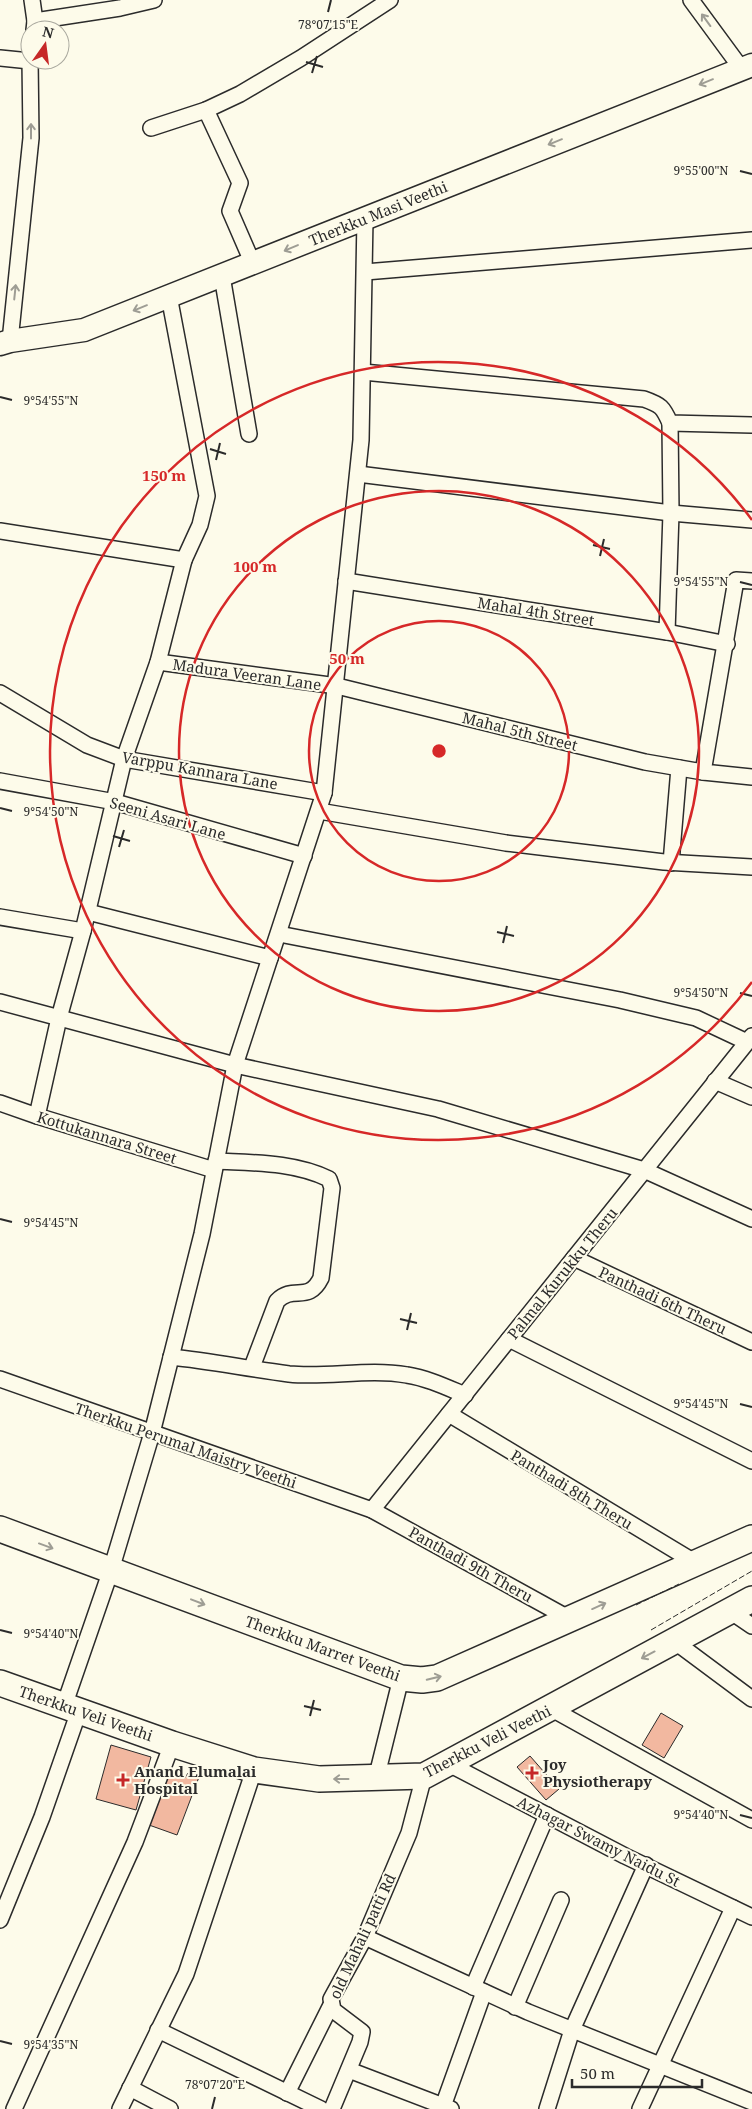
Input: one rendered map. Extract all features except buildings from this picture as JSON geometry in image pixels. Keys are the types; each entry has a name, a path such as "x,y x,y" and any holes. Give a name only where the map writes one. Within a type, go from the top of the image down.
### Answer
{"main road":[{"name":"Therkku Masi Veethi","path":"5,343 84,330 747,67"},
{"name":"Therkku Marret Veethi","path":"0,1529 401,1678 422,1680 437,1678 752,1538"},
{"name":"Therkku Veli Veethi","path":"0,1683 172,1744 254,1770 319,1779 376,1779 424,1776 752,1599"}],"street":[{"path":"32,0 34,20"},
{"path":"63,20 154,0"},
{"path":"151,128 206,110 240,94 301,58 390,0"},
{"path":"691,0 747,67"},
{"path":"0,58 20,59"},
{"path":"5,343 31,138 30,70"},
{"path":"206,110 240,183 230,210 253,264"},
{"path":"1,1917 42,1817 111,1570 152,1433 202,1234 235,1065 324,792 337,686 346,581 362,440 365,218"},
{"path":"365,272 752,240"},
{"path":"222,276 249,434"},
{"path":"37,1116 59,1018 88,912 124,758 158,662 184,560 200,525 207,496 169,296"},
{"path":"363,372 644,399 657,404 665,410 670,423 671,513 667,632"},
{"path":"670,423 752,425"},
{"path":"358,474 671,513 752,520"},
{"path":"0,531 184,560"},
{"path":"703,772 727,644 736,580 752,581"},
{"name":"Mahal 4th Street","path":"346,581 667,632 727,644"},
{"name":"Madura Veeran Lane","path":"158,662 337,686"},
{"name":"Mahal 5th Street","path":"337,686 645,762 703,772 752,777"},
{"name":"Varppu Kannara Lane","path":"0,693 87,745 124,758 324,792"},
{"path":"671,863 679,768"},
{"name":"Seeni Asari Lane","path":"0,781 115,802 304,856"},
{"path":"319,811 506,843 671,863 752,867"},
{"path":"88,912 270,958"},
{"path":"0,917 83,931"},
{"path":"279,934 658,1009 696,1018 750,1039"},
{"path":"0,1002 235,1065 438,1109 644,1170 752,1219"},
{"name":"Palmal Kurukku Theru","path":"372,1510 750,1039"},
{"path":"716,1081 752,1098"},
{"name":"Kottukannara Street","path":"0,1103 37,1116 215,1165 294,1166 329,1179 332,1188 321,1278 316,1287 310,1291 283,1294 277,1301 252,1367"},
{"name":"Panthadi 6th Theru","path":"574,1258 752,1342"},
{"path":"509,1340 752,1461"},
{"path":"171,1357 252,1367 289,1374 405,1374 430,1380 465,1394"},
{"name":"Therkku Perumal Maistry Veethi","path":"0,1380 372,1510"},
{"name":"Panthadi 8th Theru","path":"449,1414 696,1563"},
{"name":"Panthadi 9th Theru","path":"372,1510 570,1619"},
{"path":"730,1611 752,1626"},
{"path":"674,1641 752,1699"},
{"path":"376,1779 401,1678"},
{"path":"550,1708 752,1820"},
{"path":"14,2109 135,1842 172,1744"},
{"name":"Azhagar Swamy Naidu St","path":"447,1763 752,1917"},
{"path":"120,2109 186,1974 254,1770"},
{"name":"old Mahali patti Rd","path":"332,2109 360,2042 362,2032 332,2010 330,2005 333,1994 365,1937 409,1833 424,1776"},
{"path":"349,2070 445,2108 479,1990 547,1815"},
{"path":"547,2109 572,2030 646,1865"},
{"path":"515,2007 560,1900"},
{"path":"640,2109 659,2064 733,1908"},
{"path":"365,1937 515,2007 752,2102"},
{"path":"287,2093 330,2005"},
{"path":"158,2030 321,2109"},
{"path":"130,2088 170,2109"}],"fence":[{"path":"651,1630 752,1571"},
{"path":"636,1605 679,1584"}],"place":[{"name":"Joy Physiotherapy","path":"532,1773"},
{"name":"Anand Elumalai Hospital","path":"123,1780"}]}
